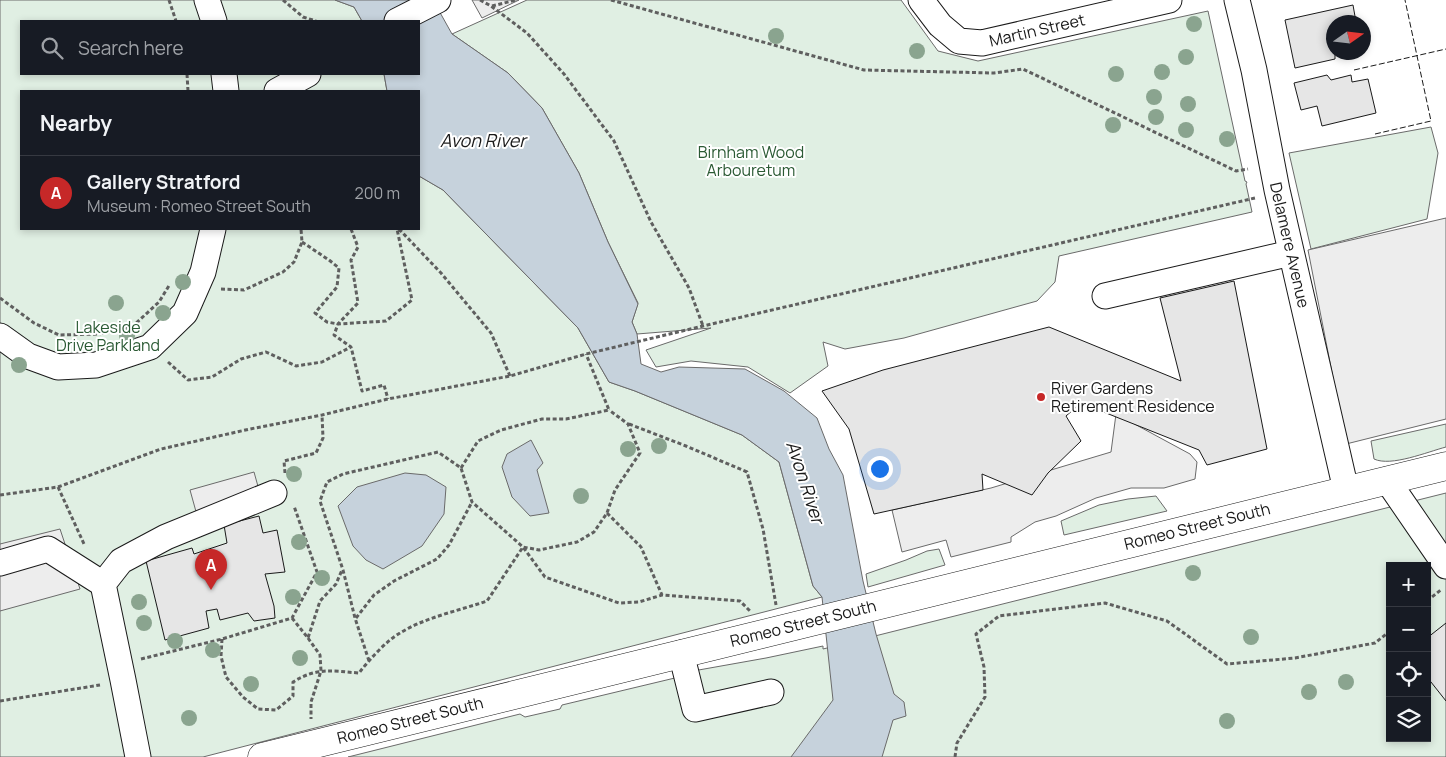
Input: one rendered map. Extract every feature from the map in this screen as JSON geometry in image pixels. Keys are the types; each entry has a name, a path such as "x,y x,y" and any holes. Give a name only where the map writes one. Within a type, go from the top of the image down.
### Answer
{"main road":[{"name":"Romeo Street South","path":"262,757 1446,466"}],"street":[{"path":"207,0 214,20"},
{"path":"399,20 438,0"},
{"name":"Martin Street","path":"921,0 940,25 959,41 982,43 1169,0"},
{"name":"Delamere Avenue","path":"1237,0 1254,70 1276,190 1346,490"},
{"path":"224,75 226,90"},
{"path":"279,90 306,75"},
{"path":"0,336 28,356 58,367 96,365 150,347 185,313 218,231"},
{"path":"1105,296 1291,253"},
{"path":"1386,480 1446,566"},
{"path":"102,584 121,561 166,537 281,490"},
{"path":"0,563 48,549 102,584 138,757"},
{"path":"681,653 695,709 771,692"}],"path":[{"path":"169,0 176,20"},
{"path":"283,0 303,17 313,20"},
{"path":"480,0 527,33 558,67 614,141 651,222 690,288 703,326"},
{"path":"491,6 516,0"},
{"path":"611,0 864,70 994,73 1023,69 1236,171 1248,169"},
{"path":"186,75 188,90"},
{"path":"0,495 58,487 161,449 388,399 510,376 586,354 1170,218 1276,190"},
{"path":"195,289 244,290 283,272 294,262 302,242 300,230"},
{"path":"351,230 358,247 351,260 358,303 338,324 334,335 351,347 362,390 384,385 388,399"},
{"path":"302,242 339,268 337,287 315,314 327,322 338,324 386,320 412,300 398,230"},
{"path":"399,230 441,273 491,333 510,376"},
{"path":"0,298 34,323 59,335 99,334 132,326 159,302 172,280"},
{"path":"150,347 188,380 212,377 241,359 266,352 296,366 322,362 351,347"},
{"path":"586,354 609,410 628,424 747,472 763,529 776,608 805,622"},
{"path":"461,468 478,441 501,430 542,419 566,418 609,410"},
{"path":"0,701 121,672 292,618 317,572 281,490 284,461 316,453 323,438 322,415"},
{"path":"523,547 539,550 577,542 594,532 607,513 615,490 640,453 628,424"},
{"path":"369,661 355,618 343,570 320,501 327,482 343,474 438,452 461,468 472,502 523,547 545,577 619,603 639,602 662,595 740,601 754,614"},
{"path":"58,487 86,549"},
{"path":"355,618 374,596 394,581 437,559 449,545 472,502"},
{"path":"607,513 640,547 662,595"},
{"path":"222,639 221,656 226,677 243,697 258,709 276,710 293,696 293,682 306,674 321,671 358,673 399,633 434,617 487,601 523,547"},
{"path":"308,638 320,601 336,584 343,570"},
{"path":"1431,598 1446,586"},
{"path":"955,757 956,743 985,697 984,667 976,634 998,616 1105,603 1167,621 1227,664 1295,658 1374,643 1386,634"},
{"path":"292,618 320,655 321,671 312,702 313,744"}],"green space":[{"name":"Lakeside Drive Parkland","path":"0,0 335,0 354,7 361,20 20,20 20,75 384,75 387,90 20,90 20,230 420,230 420,177 443,190 578,328 609,382 742,435 779,462 813,586 822,597 203,757 0,757"},
{"name":"Birnham Wood Arbouretum","path":"527,0 901,0 938,51 978,61 1208,11 1245,181 1247,182 1252,212 1059,256 1055,282 1037,301 904,338 845,349 823,342 828,366 790,393 748,367 691,361 656,367 646,350 711,328 637,334 632,322 638,303 608,242 579,173 542,108 508,73 452,34"},
{"path":"1431,127 1438,153 1427,219 1311,249 1289,153"},
{"path":"1446,424 1446,447 1399,460 1381,461 1374,459 1371,441"},
{"path":"1446,493 1446,757 348,757 520,714 525,717 560,709 562,705 679,677 693,671 823,646 823,649"},
{"path":"1156,496 1167,511 1064,535 1061,521 1099,505"},
{"path":"939,549 945,565 868,587 866,574 927,551"}],"shaded area":[{"path":"472,0 519,0 482,18"},
{"path":"1446,218 1446,419 1346,444 1308,250"},
{"path":"1116,414 1190,454 1197,462 1195,479 1164,488 1131,488 1096,498 1056,516 1035,522 1011,537 1011,542 951,557 946,540 902,552 892,510 991,488 1111,452"},
{"path":"254,472 264,508 200,526 190,490"},
{"path":"60,529 80,589 0,611 0,544"}],"water":[{"name":"Avon River","path":"335,0 433,0 452,34 508,73 542,108 579,173 608,242 638,304 632,322 637,334 641,364 661,372 679,367 745,369 784,391 817,418 829,449 843,475 863,581 876,634 894,694 904,702 906,716 893,720 882,757 791,757 833,700 822,597 813,586 779,462 742,435 609,382 578,328 443,190 420,177 420,90 387,90 384,75 420,75 420,20 361,20 354,7"},
{"path":"531,440 543,463 537,470 549,513 530,516 512,497 502,467 507,454"},
{"path":"405,473 426,475 446,487 444,514 422,546 383,569 366,560 353,546 338,506 357,487"}],"building":[{"path":"1353,5 1355,15 1326,15 1326,60 1331,60 1295,68 1285,20"},
{"path":"1327,75 1331,80 1351,75 1352,82 1368,79 1376,113 1322,126 1317,106 1301,110 1294,83"},
{"name":"River Gardens Retirement Residence","path":"1234,281 1267,449 1207,465 1199,450 1081,403 1066,416 1081,441 1048,473 1032,495 982,474 983,490 874,514 849,429 822,391 883,370 1049,327 1181,381 1160,298"},
{"path":"259,516 263,533 277,530 285,572 265,574 274,606 275,618 254,621 248,613 220,620 217,609 206,611 209,628 165,640 146,561 192,548 194,554 227,543 224,525"},
{"path":"1446,623 1446,701 1431,682 1431,635"}],"fence":[{"path":"1375,134 1431,121 1405,0"},
{"path":"1354,70 1446,49"}],"place":[{"name":"River Gardens Retirement Residence","path":"1041,397"},
{"name":"Gallery Stratford","path":"211,590"}]}
